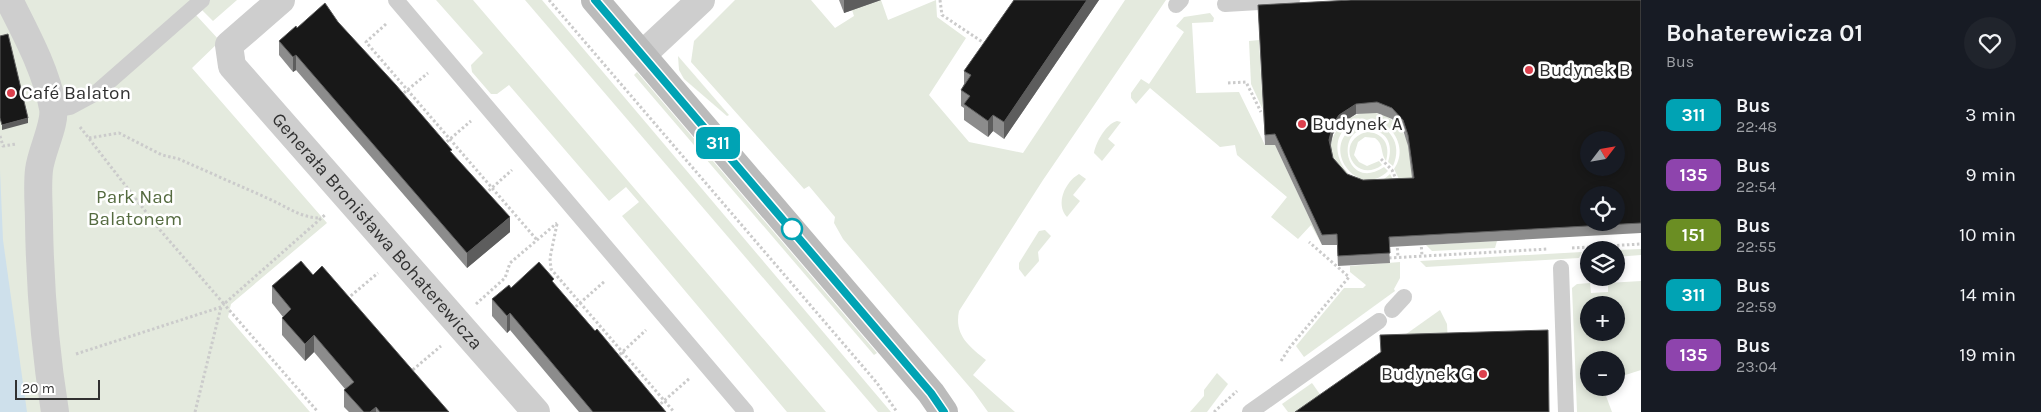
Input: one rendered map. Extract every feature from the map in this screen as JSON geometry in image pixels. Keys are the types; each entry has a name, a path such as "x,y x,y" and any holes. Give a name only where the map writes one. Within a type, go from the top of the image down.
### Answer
{"street":[{"path":"9,0 29,39 47,84 54,110 52,126 43,146 39,171 40,256 47,364 55,412"},
{"name":"Generała Bronisława Bohaterewicza","path":"281,0 229,45 232,66 536,412"},
{"path":"595,0 931,393 944,412"},
{"path":"642,55 701,0"}],"lane":[{"path":"54,110 70,107 96,93 202,0"},
{"path":"396,0 746,412"},
{"path":"1225,4 1292,0"},
{"path":"1561,268 1566,412"},
{"path":"1392,310 1404,297"},
{"path":"1250,412 1379,321"}],"path":[{"path":"549,0 877,383 897,412"},
{"path":"940,0 942,14 990,47"},
{"path":"385,24 366,41 537,240"},
{"path":"396,100 425,75"},
{"path":"1228,83 1246,82 1261,112"},
{"path":"438,149 467,124"},
{"path":"80,127 160,230 223,306 318,412"},
{"path":"89,138 119,133 162,154 179,159 278,203 295,213 310,218 322,218"},
{"path":"1381,159 1397,179 1398,191"},
{"path":"479,199 510,172"},
{"path":"47,364 223,306 347,196"},
{"path":"471,308 505,278 510,263 557,223 550,258 551,269 674,412"},
{"path":"1421,236 1422,256"},
{"path":"1397,238 1398,258"},
{"path":"1278,366 1290,347 1349,277 1310,242"},
{"path":"1566,248 1641,244"},
{"path":"1389,258 1557,248"},
{"path":"345,300 379,272"},
{"path":"567,315 598,287"},
{"path":"195,412 223,306"},
{"path":"611,362 642,334"},
{"path":"402,379 442,345"},
{"path":"653,410 684,383"},
{"path":"1214,412 1239,390"}],"green space":[{"name":"Park Nad Balatonem","path":"0,0 237,0 213,21 202,10 196,15 220,41 192,68 327,223 231,304 228,317 310,412 0,412"},
{"path":"436,0 473,0 826,412 787,412 622,216 639,202 626,187 609,201 509,85 497,94 491,94 472,72 471,65 483,53"},
{"path":"525,0 542,0 891,412 878,412"},
{"path":"735,0 811,0 835,28 854,16 852,10 881,0 888,20 936,0 937,17 966,38 929,95 969,142 1023,153 1125,0 1166,0 1043,180 959,311 959,327 964,339 986,360 973,375 1015,412 988,412 973,391 843,239 834,223 835,217 809,186 804,189 691,62 694,41"},
{"path":"1210,13 1214,18 1213,22 1192,23 1196,93 1239,92 1265,145 1275,145 1322,245 1311,225 1298,239 1271,217 1287,197 1237,155 1235,145 1220,147 1150,88 1136,104 1131,98 1131,93 1141,79 1149,84 1184,32 1176,26 1184,17"},
{"path":"1259,40 1263,110 1251,84 1249,41"},
{"path":"678,56 729,115 727,116 684,79 679,70"},
{"path":"637,72 877,353 874,355 634,75"},
{"path":"1367,112 1389,118 1395,122 1404,134 1409,150 1411,150 1413,183 1401,183 1394,169 1400,152 1398,141 1392,131 1378,121 1370,120 1359,121 1345,129 1338,141 1338,154 1343,166 1352,177 1364,183 1377,182 1390,174 1395,183 1367,191 1347,184 1337,175 1331,163 1330,150 1333,137 1340,126 1352,117"},
{"path":"1117,121 1121,122 1108,139 1115,145 1102,161 1094,153 1097,144 1105,130"},
{"path":"1366,123 1374,124 1388,131 1395,143 1396,158 1393,166 1388,162 1390,146 1386,137 1378,131 1360,131 1352,137 1348,146 1348,156 1352,165 1360,172 1370,173 1384,167 1388,171 1375,179 1363,179 1352,174 1344,164 1341,153 1342,141 1350,130"},
{"path":"1366,132 1377,134 1381,137 1387,150 1386,161 1378,140 1365,137 1358,142 1354,155 1359,162 1367,166 1379,161 1382,165 1372,170 1363,170 1356,166 1349,152 1351,144 1356,137"},
{"path":"1079,174 1086,179 1073,195 1080,201 1067,217 1063,212 1063,194 1070,182"},
{"path":"1045,230 1051,236 1038,252 1039,261 1025,277 1019,269 1019,263 1039,231"},
{"path":"1497,241 1495,248 1432,251 1426,245"},
{"path":"1641,249 1641,255 1625,256 1625,250"},
{"path":"1580,252 1579,258 1426,267 1420,261"},
{"path":"1400,262 1400,278 1394,289 1395,291 1304,357 1296,346 1344,288 1363,288 1366,285 1350,272 1350,266"},
{"path":"1641,281 1641,370 1625,375 1625,351 1580,351 1580,396 1606,396 1612,412 1577,412 1572,288 1580,284 1580,286 1590,286 1591,293 1608,292 1608,286 1625,286 1625,282"},
{"path":"1440,310 1447,324 1448,345 1402,337"},
{"path":"1217,373 1228,384 1207,412 1190,412 1204,396 1204,390"},
{"path":"1312,383 1324,400 1308,412 1288,412 1282,404"}],"water":[{"path":"0,170 3,240 27,412 0,412"}],"building":[{"path":"1014,0 1087,0 1004,122 993,115 988,121 964,104 970,96 961,90 971,75 964,71"},
{"name":"Budynek B","path":"1351,0 1641,0 1641,223 1625,224 1625,186 1580,186 1580,226 1389,237 1390,253 1338,256 1337,234 1322,235 1275,134 1265,135 1258,5","holes":["1377,102 1392,108 1403,120 1408,135 1414,178 1363,180 1347,174 1333,158 1329,140 1333,124 1339,115 1356,104"]},
{"path":"325,3 338,22 396,85 452,150 450,151 510,217 467,253 296,55 293,57 279,41"},
{"name":"Café Balaton","path":"8,34 28,118 2,125 0,118 0,36"},
{"path":"301,261 313,275 322,266 449,412 380,412 376,407 370,412 364,412 344,390 354,382 314,335 305,344 282,318 291,309 272,286"},
{"path":"539,262 554,279 552,281 595,331 597,329 666,412 593,412 510,313 507,316 492,299 509,285 511,288"},
{"path":"1548,330 1549,412 1295,412 1381,352 1380,335"}],"bus line":[{"name":"311","path":"595,0 931,393 944,412"}],"place":[{"name":"Budynek B","path":"1529,70"},
{"name":"Café Balaton","path":"11,93"},
{"name":"Budynek A","path":"1302,124"},
{"name":"Budynek G","path":"1483,374"}]}
